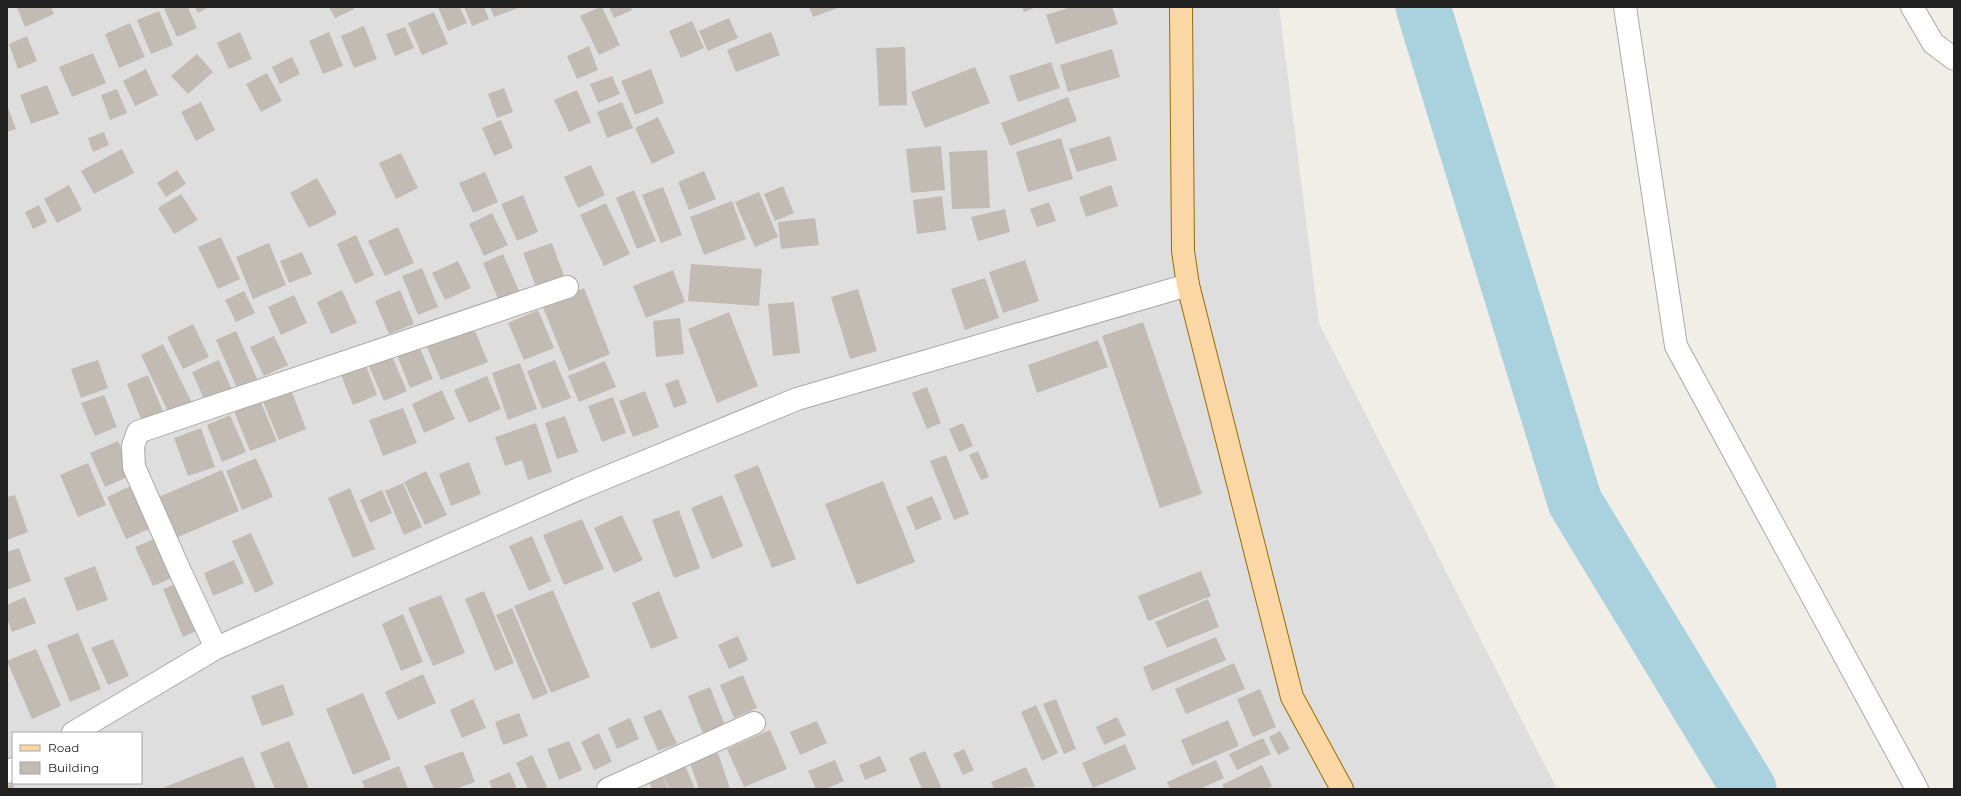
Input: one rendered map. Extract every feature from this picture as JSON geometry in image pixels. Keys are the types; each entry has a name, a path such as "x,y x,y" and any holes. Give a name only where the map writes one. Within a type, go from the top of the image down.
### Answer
{"main road":[{"path":"1181,7 1183,251 1188,286 1292,697 1342,789"}],"street":[{"path":"1625,7 1676,346 1917,789"},
{"path":"1912,7 1933,42 1954,59"},
{"path":"75,732 216,648 578,489 797,399 1188,286"},
{"path":"216,648 134,467 133,446 138,432 567,287"},
{"path":"608,789 754,723"}],"shaded area":[{"path":"7,7 1279,7 1319,323 1557,789 7,789"}],"building":[{"path":"17,7 51,7 54,14 25,27"},
{"path":"169,7 188,7 197,28 177,37 164,9"},
{"path":"195,7 209,7 198,13"},
{"path":"329,7 353,7 354,9 335,18"},
{"path":"438,7 460,7 467,23 448,31"},
{"path":"464,7 484,7 489,19 472,26"},
{"path":"490,7 521,7 494,17"},
{"path":"602,7 620,45 599,55 580,16"},
{"path":"609,7 631,7 632,10 614,18"},
{"path":"809,7 840,7 813,17"},
{"path":"1022,7 1037,7 1024,12"},
{"path":"1071,7 1112,7 1118,24 1056,44 1046,15"},
{"path":"159,11 173,45 151,54 137,20"},
{"path":"434,12 448,44 422,55 408,23"},
{"path":"729,18 738,38 708,51 699,31"},
{"path":"692,21 704,48 681,58 669,31"},
{"path":"130,23 145,57 119,68 105,34"},
{"path":"364,26 377,59 354,68 341,36"},
{"path":"405,27 414,48 395,56 386,34"},
{"path":"240,32 252,59 229,69 217,43"},
{"path":"329,32 343,66 323,74 309,41"},
{"path":"771,32 780,55 736,72 727,50"},
{"path":"27,36 37,61 18,69 9,44"},
{"path":"589,46 598,70 577,79 567,56"},
{"path":"905,47 907,105 879,106 876,48"},
{"path":"1112,49 1120,77 1068,92 1060,65"},
{"path":"93,53 106,83 72,97 59,67"},
{"path":"197,54 213,72 188,94 171,76"},
{"path":"292,57 300,74 280,84 272,67"},
{"path":"1051,62 1060,88 1018,102 1009,76"},
{"path":"975,67 990,103 925,128 911,92"},
{"path":"146,69 158,95 135,106 123,81"},
{"path":"651,69 664,103 635,115 621,81"},
{"path":"267,73 282,101 261,112 246,84"},
{"path":"612,76 620,94 598,103 590,84"},
{"path":"47,85 59,114 31,124 20,95"},
{"path":"504,88 513,112 497,118 488,94"},
{"path":"117,89 127,113 110,120 101,95"},
{"path":"577,90 591,122 569,132 554,100"},
{"path":"1068,97 1077,121 1010,146 1001,123"},
{"path":"201,102 215,130 196,141 181,112"},
{"path":"622,102 633,128 607,138 597,112"},
{"path":"7,105 16,129 7,132"},
{"path":"658,117 675,153 652,164 635,128"},
{"path":"501,120 513,148 494,156 482,128"},
{"path":"104,132 109,145 93,152 88,138"},
{"path":"1110,136 1117,160 1077,172 1069,149"},
{"path":"1061,138 1073,179 1028,192 1016,152"},
{"path":"941,146 945,190 911,193 906,149"},
{"path":"122,149 134,173 94,194 81,171"},
{"path":"987,150 990,208 952,209 949,152"},
{"path":"401,153 418,188 396,199 379,163"},
{"path":"591,165 605,195 578,208 564,177"},
{"path":"177,170 186,184 166,197 157,183"},
{"path":"704,171 716,199 689,210 678,182"},
{"path":"485,172 498,202 473,213 459,183"},
{"path":"317,178 337,214 309,228 290,193"},
{"path":"69,185 82,210 57,223 44,199"},
{"path":"1111,185 1118,206 1086,217 1079,197"},
{"path":"783,186 794,213 775,221 764,194"},
{"path":"663,187 682,235 661,243 642,195"},
{"path":"634,190 656,241 637,249 616,198"},
{"path":"759,192 778,237 755,247 735,202"},
{"path":"181,194 198,220 174,234 158,208"},
{"path":"523,195 538,232 517,241 501,204"},
{"path":"942,196 946,230 917,234 913,200"},
{"path":"732,201 746,239 704,255 690,217"},
{"path":"1049,202 1056,221 1037,227 1030,209"},
{"path":"606,203 630,254 604,266 580,215"},
{"path":"39,205 47,222 33,229 25,212"},
{"path":"1005,209 1010,232 978,241 971,217"},
{"path":"492,213 508,245 484,256 469,224"},
{"path":"815,218 819,245 781,249 778,222"},
{"path":"398,227 414,263 385,276 368,241"},
{"path":"356,235 374,275 355,284 337,244"},
{"path":"221,237 240,279 218,289 198,247"},
{"path":"269,243 286,285 253,299 236,257"},
{"path":"552,243 566,281 538,292 523,253"},
{"path":"302,252 312,274 289,283 280,261"},
{"path":"503,254 520,293 499,301 483,263"},
{"path":"1025,260 1039,301 1003,313 989,272"},
{"path":"458,261 471,288 445,300 432,273"},
{"path":"691,264 762,269 759,306 688,301"},
{"path":"422,268 438,307 418,315 402,276"},
{"path":"673,270 685,302 646,318 633,286"},
{"path":"985,278 999,318 965,330 951,289"},
{"path":"584,288 610,354 569,371 542,305"},
{"path":"858,289 877,351 850,359 831,297"},
{"path":"342,290 357,323 331,334 317,302"},
{"path":"400,290 414,324 389,334 375,301"},
{"path":"244,291 255,313 236,322 225,300"},
{"path":"294,295 307,323 281,335 268,307"},
{"path":"794,302 800,353 773,356 768,304"},
{"path":"538,310 554,348 524,360 508,323"},
{"path":"729,312 758,386 717,403 688,329"},
{"path":"680,318 684,354 656,357 653,321"},
{"path":"1143,322 1202,494 1160,508 1102,336"},
{"path":"193,324 209,357 183,369 167,337"},
{"path":"473,326 488,362 441,380 426,345"},
{"path":"236,331 258,381 238,390 216,340"},
{"path":"274,336 288,365 264,376 250,347"},
{"path":"1098,340 1108,367 1037,393 1028,365"},
{"path":"163,344 193,405 170,416 141,355"},
{"path":"419,346 433,379 410,388 397,355"},
{"path":"391,354 407,391 384,401 368,364"},
{"path":"98,360 108,388 81,398 71,369"},
{"path":"219,360 233,392 206,404 192,372"},
{"path":"364,360 377,395 353,405 339,370"},
{"path":"555,360 571,398 542,409 527,371"},
{"path":"605,361 616,387 579,402 568,376"},
{"path":"520,363 537,409 508,420 492,373"},
{"path":"148,375 165,416 143,424 127,384"},
{"path":"487,376 501,409 469,423 454,390"},
{"path":"678,379 687,403 674,408 665,384"},
{"path":"290,387 306,429 279,440 262,399"},
{"path":"927,387 941,423 927,429 912,393"},
{"path":"442,390 455,419 424,433 412,404"},
{"path":"645,391 659,427 633,437 619,401"},
{"path":"104,395 117,427 95,436 81,403"},
{"path":"613,397 626,433 602,442 588,406"},
{"path":"260,400 277,441 250,451 234,411"},
{"path":"403,408 417,443 383,456 369,420"},
{"path":"230,415 246,452 222,462 207,425"},
{"path":"565,416 578,452 557,459 545,423"},
{"path":"536,423 552,472 528,480 522,460 505,466 495,437"},
{"path":"963,423 973,446 959,452 949,429"},
{"path":"201,428 215,467 188,476 174,438"},
{"path":"118,441 132,475 105,487 90,453"},
{"path":"978,451 989,477 981,480 969,455"},
{"path":"946,455 969,514 954,520 930,461"},
{"path":"256,458 273,497 242,510 226,471"},
{"path":"469,462 481,494 451,506 439,474"},
{"path":"88,463 106,505 78,517 60,475"},
{"path":"758,465 796,559 772,568 734,475"},
{"path":"222,470 239,511 171,540 154,499"},
{"path":"426,471 447,515 425,525 404,482"},
{"path":"883,481 915,562 857,585 825,504"},
{"path":"137,483 156,526 126,539 107,497"},
{"path":"403,483 422,527 404,535 385,491"},
{"path":"350,488 375,549 353,558 328,498"},
{"path":"382,490 392,513 370,523 360,500"},
{"path":"15,495 28,532 7,540 7,497"},
{"path":"722,495 743,546 712,559 691,508"},
{"path":"932,496 942,519 916,530 906,507"},
{"path":"679,510 700,568 674,578 652,520"},
{"path":"622,515 643,560 614,573 594,528"},
{"path":"582,519 604,569 564,585 543,535"},
{"path":"251,533 274,584 255,593 232,541"},
{"path":"161,536 179,575 153,586 135,547"},
{"path":"532,536 551,581 529,591 509,546"},
{"path":"19,548 31,581 7,590 7,552"},
{"path":"234,560 244,583 213,596 204,573"},
{"path":"95,566 108,600 77,611 64,578"},
{"path":"1201,571 1211,596 1148,621 1138,596"},
{"path":"183,581 203,628 183,637 163,589"},
{"path":"553,590 590,677 551,693 514,606"},
{"path":"484,591 514,663 495,671 465,599"},
{"path":"659,591 678,638 651,649 632,603"},
{"path":"441,595 465,653 433,666 408,608"},
{"path":"25,597 36,623 12,632 7,619 7,605"},
{"path":"1208,599 1219,627 1167,648 1155,622"},
{"path":"512,608 548,693 533,700 496,615"},
{"path":"403,614 423,662 401,671 382,624"},
{"path":"78,633 101,689 70,702 47,645"},
{"path":"738,636 748,660 729,669 718,645"},
{"path":"1216,637 1226,660 1152,691 1143,667"},
{"path":"113,639 129,676 108,685 91,648"},
{"path":"36,649 61,706 32,719 7,661"},
{"path":"1234,663 1245,689 1186,714 1175,689"},
{"path":"423,674 436,703 398,720 385,692"},
{"path":"743,675 757,708 734,718 720,685"},
{"path":"283,684 294,715 262,726 251,696"},
{"path":"710,687 725,725 703,734 688,696"},
{"path":"1260,689 1276,727 1253,737 1237,699"},
{"path":"363,693 391,759 353,775 326,709"},
{"path":"473,699 486,728 462,738 450,710"},
{"path":"1056,699 1076,749 1064,754 1043,704"},
{"path":"1036,705 1058,753 1042,761 1021,712"},
{"path":"661,709 677,744 658,751 643,717"},
{"path":"519,713 528,736 503,745 495,722"},
{"path":"1117,717 1126,735 1104,745 1096,727"},
{"path":"630,718 639,739 617,749 608,728"},
{"path":"1228,720 1239,746 1192,766 1181,740"},
{"path":"817,721 827,743 800,755 790,732"},
{"path":"770,730 787,769 744,787 727,749"},
{"path":"1280,731 1290,749 1278,755 1269,737"},
{"path":"599,733 612,762 594,770 581,742"},
{"path":"1263,738 1271,754 1237,770 1229,754"},
{"path":"289,741 309,789 275,789 260,753"},
{"path":"569,741 582,770 559,780 547,749"},
{"path":"1125,744 1136,769 1093,788 1082,763"},
{"path":"964,749 974,770 963,775 953,754"},
{"path":"463,751 475,782 455,789 434,789 424,766"},
{"path":"925,751 942,789 922,789 909,758"},
{"path":"718,753 730,789 699,789 690,763"},
{"path":"532,755 547,787 543,789 528,789 516,763"},
{"path":"243,756 256,789 160,789"},
{"path":"880,756 887,771 865,780 859,765"},
{"path":"835,760 844,781 826,789 816,789 808,771"},
{"path":"1216,760 1224,778 1200,789 1170,789 1167,782"},
{"path":"684,763 695,789 669,789 662,773"},
{"path":"1262,765 1272,786 1267,789 1224,789 1222,785"},
{"path":"399,766 408,789 365,789 362,781"},
{"path":"1026,767 1035,787 994,789 991,782"},
{"path":"660,768 668,789 652,789 646,774"},
{"path":"510,772 517,789 492,789 489,781"},
{"path":"12,783 15,789 7,789 7,786"}],"waterway":[{"path":"1423,7 1575,502 1749,789"}]}
